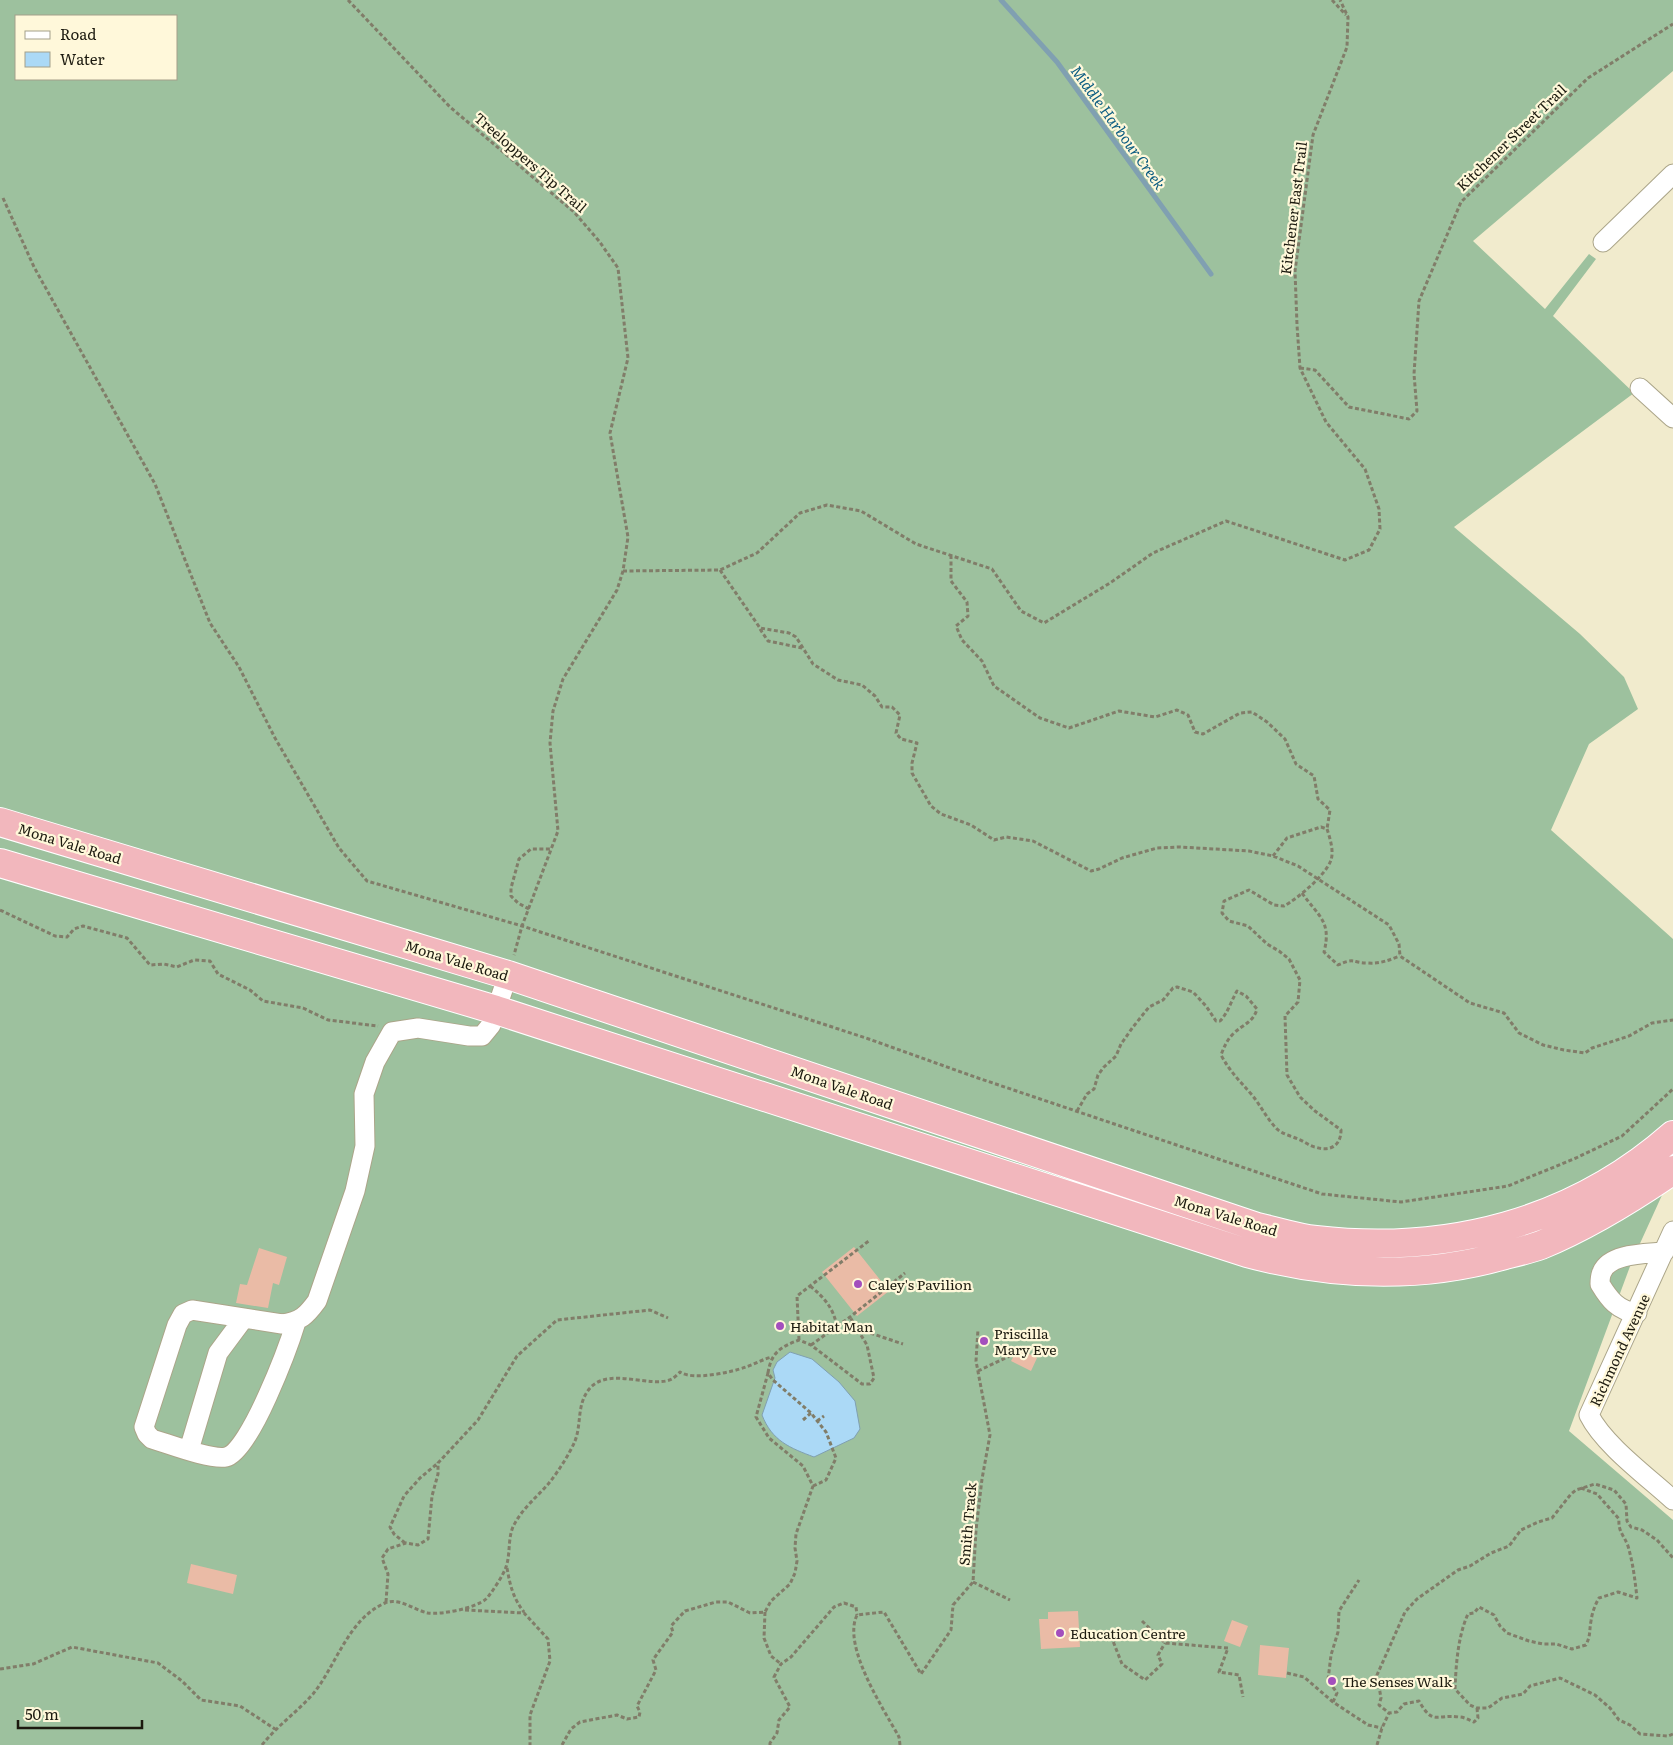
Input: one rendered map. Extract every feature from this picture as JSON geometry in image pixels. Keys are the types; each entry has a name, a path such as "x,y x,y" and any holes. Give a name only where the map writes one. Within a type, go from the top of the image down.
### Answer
{"highway":[{"name":"Mona Vale Road","path":"0,822 508,975 1257,1227 1314,1240 1372,1244 1411,1243 1450,1239 1488,1232 1571,1203 1669,1154"},
{"name":"Mona Vale Road","path":"0,863 496,1010 1247,1253 1306,1266 1335,1270 1394,1273 1453,1268 1483,1262 1540,1245 1619,1207 1669,1154"}],"street":[{"path":"1603,242 1673,174"},
{"path":"1640,388 1673,418"},
{"path":"296,1322 284,1360 264,1405 240,1447 229,1457 217,1458 152,1439 147,1434 144,1427 177,1326 183,1314 192,1310 282,1324 296,1322 308,1313 318,1301 355,1191 365,1146 364,1094 375,1062 392,1032 418,1028 469,1036 482,1036 491,1025 508,975"},
{"name":"Richmond Avenue","path":"1673,1230 1637,1313 1589,1415 1596,1428 1612,1445 1673,1500"},
{"path":"1637,1313 1622,1310 1607,1296 1600,1284 1602,1272 1611,1262 1628,1256 1664,1252"},
{"path":"189,1450 218,1353 244,1318"}],"path":[{"name":"Treeloppers Tip Trail","path":"348,0 450,106 574,212 599,240 618,268 628,358 610,433 628,537 623,571 617,590 563,679 553,711 550,743 558,831 522,926 508,975"},
{"path":"1332,0 1348,17"},
{"name":"Kitchener East Trail","path":"623,571 720,570 757,553 800,513 827,504 861,511 916,544 992,568 1021,611 1044,623 1110,584 1153,553 1226,520 1345,560 1370,550 1380,529 1379,508 1365,469 1326,422 1300,368 1295,271 1313,135 1347,47 1348,17 1340,0"},
{"name":"Kitchener Street Trail","path":"1300,368 1315,370 1349,407 1409,419 1417,412 1414,374 1419,302 1461,202 1588,78 1673,24"},
{"path":"3,198 34,267 156,484 210,622 239,667 275,738 339,848 367,881 522,926 866,1038 975,1077 1322,1194 1401,1202 1508,1186 1576,1158 1622,1136 1673,1089"},
{"path":"951,555 951,582 967,602 968,616 956,626 962,640 982,661 994,686 1040,718 1069,728 1119,711 1155,717 1177,710 1188,716 1195,732 1203,734 1240,714 1252,712 1267,722 1285,739 1296,764 1314,776 1318,799 1330,810 1327,829 1332,850 1331,860 1318,879 1284,906 1274,905 1249,890 1224,901 1222,913 1229,921 1248,926 1267,944 1289,959 1300,980 1298,1002 1285,1016 1287,1075 1300,1097 1315,1111 1341,1130 1341,1139 1336,1145 1328,1150 1315,1147 1279,1131 1253,1096 1230,1071 1222,1055 1225,1045 1233,1034 1255,1017 1257,1009 1246,996 1237,991 1231,1000 1226,1015 1220,1021 1216,1021 1193,992 1177,987 1173,988 1163,1000 1149,1007 1133,1027 1121,1044 1116,1056 1098,1074 1094,1089 1087,1094 1077,1111"},
{"path":"720,570 768,640 802,648"},
{"path":"759,627 789,633 796,637 813,664 838,680 862,686 875,696 882,706 892,707 900,715 896,732 901,739 917,743 912,763 912,773 931,806 941,814 971,825 994,840 1006,837 1033,841 1091,871 1122,858 1165,848 1249,851 1273,856 1288,861 1389,925 1399,944 1400,956"},
{"path":"1273,856 1287,838 1321,827 1327,829"},
{"path":"528,909 511,896 511,888 519,859 531,850 551,849"},
{"path":"1302,893 1326,924 1327,940 1324,952 1338,965 1351,960 1367,963 1383,962 1400,956"},
{"path":"0,910 55,936 67,937 74,929 84,926 127,938 150,965 164,964 177,967 194,960 210,961 218,974 250,990 263,1001 303,1008 328,1020 374,1024 392,1032"},
{"path":"1400,956 1470,1003 1504,1013 1519,1033 1543,1045 1564,1050 1585,1053 1592,1048 1629,1036 1652,1023 1673,1020"},
{"path":"799,1340 797,1296 870,1240"},
{"path":"811,1346 905,1273"},
{"path":"810,1286 828,1302 834,1313 837,1326"},
{"path":"438,1463 438,1474 432,1496 428,1539 418,1545 406,1543 394,1534 390,1527 404,1496 478,1420 518,1356 557,1320 650,1310 668,1318"},
{"path":"530,1745 530,1715 550,1661 548,1639 524,1613 513,1595 506,1567 510,1535 514,1523 550,1481 575,1440 584,1395 593,1386 606,1380 618,1378 666,1381 671,1380 680,1372 685,1375 705,1376 745,1368 772,1357 787,1345 799,1340 811,1346 866,1385 872,1382 874,1378 867,1346 850,1317"},
{"path":"858,1329 903,1344"},
{"name":"Smith Track","path":"857,1615 884,1612 921,1674 951,1630 953,1605 973,1582 981,1487 990,1436 976,1361 978,1330"},
{"path":"978,1371 1016,1352"},
{"path":"772,1357 756,1417 769,1438 803,1466 812,1486 796,1534 795,1548 797,1561 795,1572 790,1584 771,1601 765,1612 764,1638 771,1656 781,1664"},
{"path":"768,1374 811,1413 826,1432 836,1458 826,1480 812,1486"},
{"path":"803,1420 811,1413"},
{"path":"818,1421 824,1416"},
{"path":"1477,1708 1478,1718 1474,1722 1460,1717 1434,1718 1426,1713 1420,1701 1404,1704 1397,1712 1390,1713 1379,1705 1380,1698 1376,1675 1405,1612 1417,1599 1458,1570 1509,1546 1521,1530 1552,1518 1571,1494 1581,1488 1594,1484 1614,1490 1626,1504 1627,1521 1631,1527 1642,1530 1657,1540 1673,1558"},
{"path":"1581,1488 1597,1494 1619,1520 1619,1528 1629,1551 1637,1598 1618,1592 1599,1598 1590,1623 1591,1635 1586,1645 1572,1649 1556,1644 1529,1642 1507,1633 1500,1626 1494,1615 1480,1607 1474,1613 1468,1614 1459,1645 1455,1689 1470,1705 1477,1708 1488,1708 1502,1698 1523,1694 1530,1686 1560,1678 1595,1695 1610,1708 1619,1720 1640,1734 1668,1736 1673,1734"},
{"path":"386,1602 388,1574 382,1558 388,1549 406,1543"},
{"path":"462,1610 486,1600 506,1567"},
{"path":"1333,1702 1337,1693 1328,1680 1331,1655 1338,1632 1339,1611 1358,1580"},
{"path":"973,1582 1010,1600"},
{"path":"262,1745 312,1695 326,1676 356,1626 371,1611 386,1602 408,1605 428,1613 462,1610 524,1613"},
{"path":"562,1745 571,1729 580,1722 617,1715 627,1719 639,1717 638,1706 656,1670 655,1657 673,1632 671,1626 684,1611 698,1606 722,1602 738,1606 750,1613 765,1612"},
{"path":"770,1745 770,1742 777,1733 780,1720 790,1707 774,1677 781,1664 791,1657 834,1607 844,1603 856,1607 857,1615 853,1622 853,1636 857,1651 864,1670 899,1737 900,1745"},
{"path":"1142,1621 1165,1644 1228,1648 1219,1672 1239,1675 1243,1697"},
{"path":"1111,1636 1122,1664 1146,1680 1162,1664 1158,1655 1165,1644"},
{"path":"0,1669 33,1664 72,1647 158,1664 182,1681 202,1700 240,1706 275,1730"},
{"path":"1287,1673 1304,1677 1333,1702 1368,1725 1382,1728"},
{"path":"1377,1745 1382,1728 1390,1713"}],"green space":[{"path":"0,0 1673,0 1673,71 1473,241 1545,309 1589,254 1596,259 1553,316 1634,393 1454,527 1580,634 1624,677 1638,709 1589,744 1551,830 1673,939 1673,1171 1632,1261 1569,1431 1673,1520 1673,1745 0,1745"}],"water":[{"path":"790,1352 812,1359 839,1382 855,1401 860,1429 854,1438 814,1457 783,1442 771,1431 762,1415 775,1378 773,1370 777,1362"}],"building":[{"name":"Caley's Pavilion","path":"854,1247 889,1291 857,1316 822,1272"},
{"path":"259,1248 287,1257 279,1285 273,1283 268,1308 236,1303 240,1284 247,1285"},
{"path":"1018,1348 1037,1358 1031,1371 1011,1361"},
{"path":"191,1564 237,1575 233,1594 187,1583"},
{"name":"Education Centre","path":"1078,1611 1080,1647 1041,1649 1039,1619 1048,1619 1048,1612"},
{"path":"1232,1620 1248,1626 1240,1647 1224,1641"},
{"path":"1260,1645 1289,1648 1286,1678 1258,1675"}],"waterway":[{"name":"Middle Harbour Creek","path":"1001,0 1057,62 1211,274"}],"place":[{"name":"Caley's Pavilion","path":"858,1284"},
{"name":"Habitat Man","path":"780,1326"},
{"name":"Priscilla Mary Eve","path":"984,1341"},
{"name":"Education Centre","path":"1060,1633"},
{"name":"The Senses Walk","path":"1332,1681"}]}
